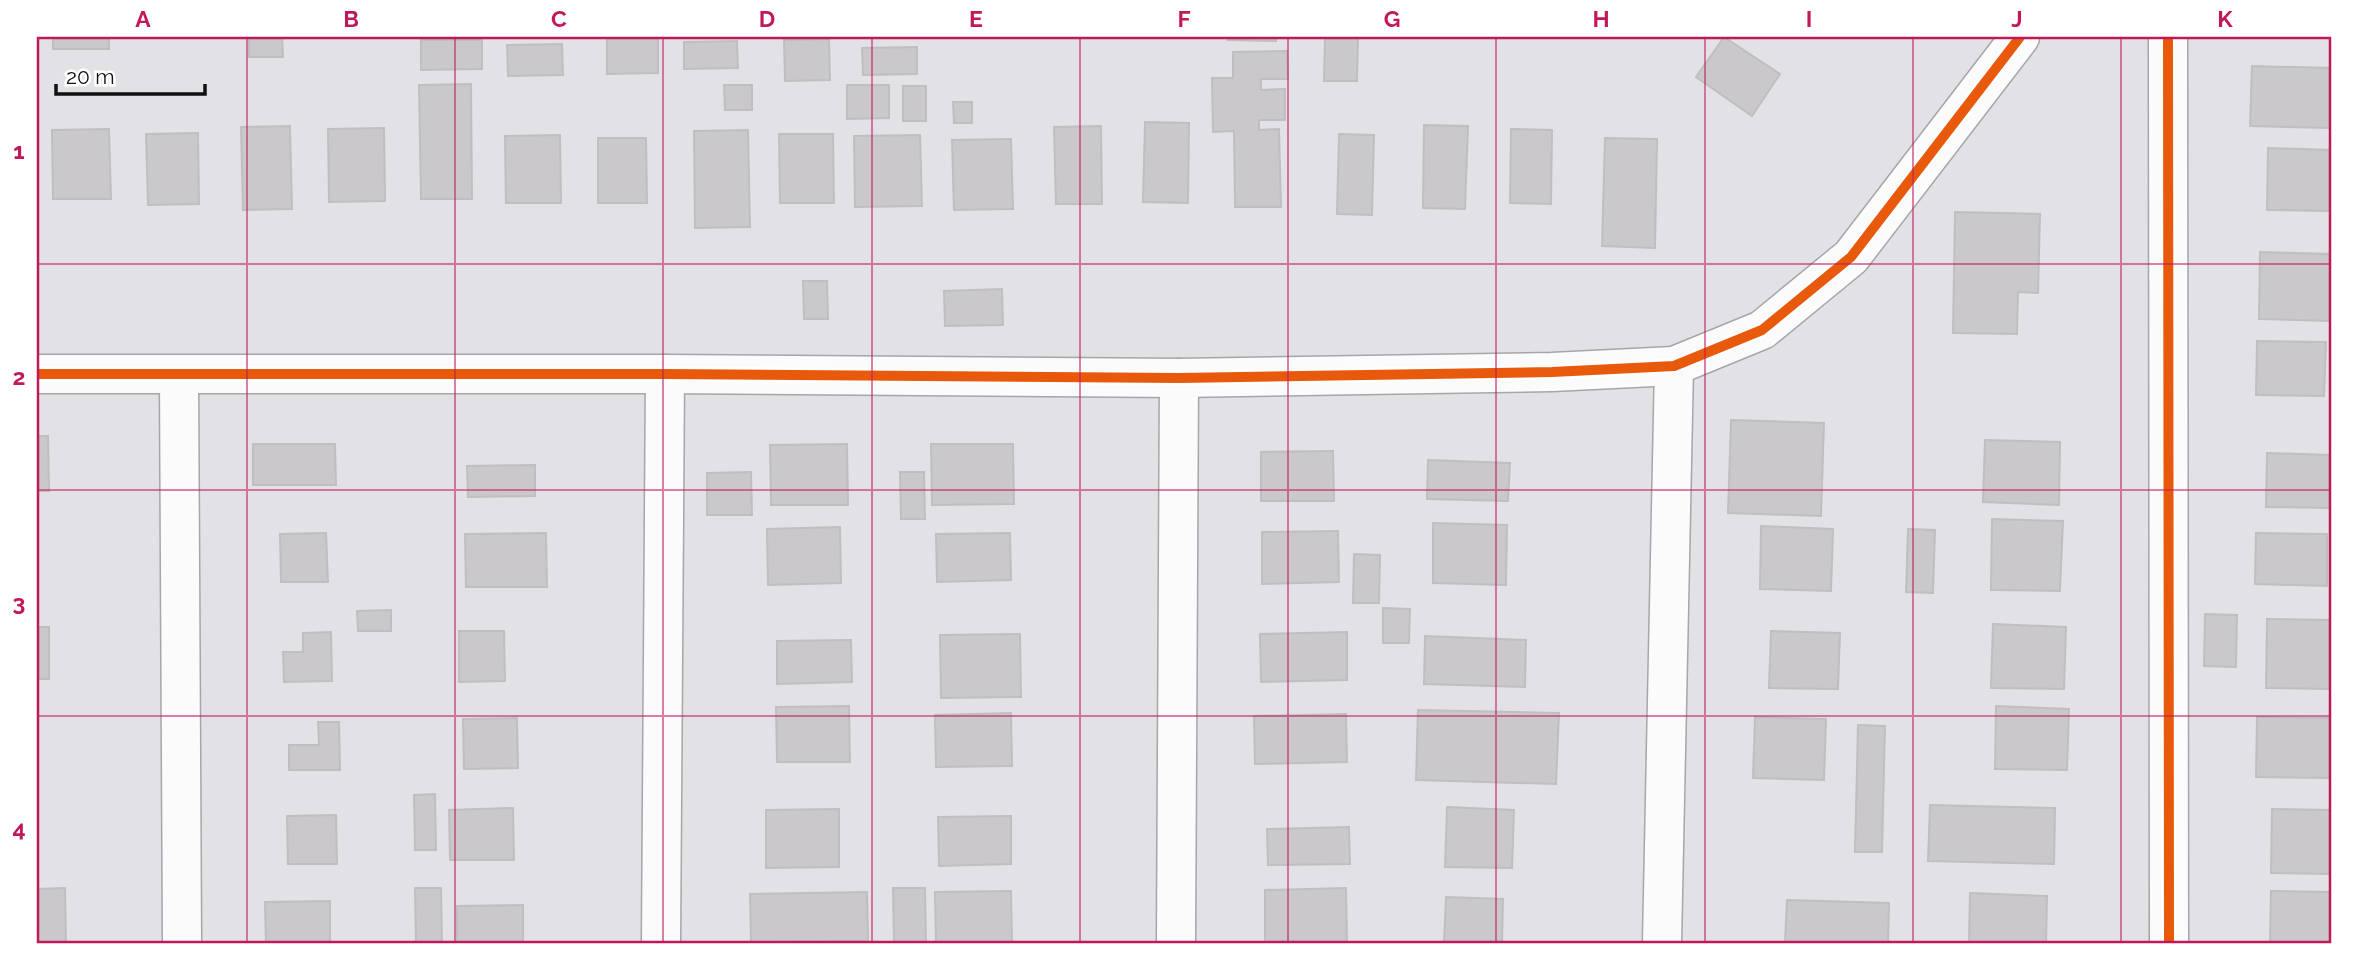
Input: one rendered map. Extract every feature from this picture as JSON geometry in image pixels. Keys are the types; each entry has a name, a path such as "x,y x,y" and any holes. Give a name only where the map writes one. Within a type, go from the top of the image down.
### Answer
{"street":[{"path":"37,374 665,374 1179,378 1538,372 1674,366 1762,330 1851,257 2021,37"},
{"path":"2168,37 2169,943"},
{"path":"1662,943 1674,366"},
{"path":"661,943 665,374"},
{"path":"179,375 182,943"},
{"path":"1176,943 1179,378"}],"building":[{"path":"53,37 109,37 109,49 53,49"},
{"path":"249,37 282,37 283,57 249,57"},
{"path":"607,37 658,37 658,73 607,74"},
{"path":"1228,37 1276,37 1276,41 1228,40"},
{"path":"1325,37 1358,37 1357,81 1324,81"},
{"path":"1724,37 1780,74 1752,116 1696,77"},
{"path":"829,39 830,80 785,81 784,40"},
{"path":"421,40 482,40 482,69 421,70"},
{"path":"737,41 738,68 684,69 684,42"},
{"path":"562,44 563,75 508,76 507,45"},
{"path":"917,47 917,74 863,75 862,48"},
{"path":"1287,51 1288,79 1261,79 1261,90 1285,89 1285,120 1259,120 1259,130 1279,129 1281,207 1235,207 1234,131 1213,132 1212,78 1233,78 1233,52"},
{"path":"2252,66 2331,68 2331,128 2250,126"},
{"path":"471,84 472,199 421,199 419,85"},
{"path":"724,85 752,85 752,110 725,110"},
{"path":"847,85 889,85 889,118 847,119"},
{"path":"903,86 926,86 926,121 903,121"},
{"path":"953,102 972,102 972,123 954,123"},
{"path":"1145,122 1189,123 1188,203 1143,202"},
{"path":"1424,125 1468,126 1465,209 1423,208"},
{"path":"290,126 292,209 243,210 241,127"},
{"path":"1101,126 1102,204 1056,204 1054,127"},
{"path":"384,128 385,201 329,202 328,129"},
{"path":"109,129 111,199 53,199 52,130"},
{"path":"1511,129 1552,130 1551,204 1510,203"},
{"path":"748,130 750,227 695,228 694,131"},
{"path":"198,133 199,204 148,205 146,134"},
{"path":"779,134 833,134 834,203 780,203"},
{"path":"1339,134 1374,135 1372,215 1337,214"},
{"path":"560,135 561,203 506,203 505,136"},
{"path":"920,135 922,206 855,207 854,136"},
{"path":"598,138 646,138 647,203 598,203"},
{"path":"1605,138 1657,139 1655,248 1602,246"},
{"path":"1011,139 1013,209 954,210 952,140"},
{"path":"2268,148 2331,150 2330,211 2267,210"},
{"path":"1955,212 2040,214 2038,293 2018,292 2017,334 1953,333"},
{"path":"2260,252 2331,254 2331,321 2259,319"},
{"path":"803,281 827,281 828,319 804,319"},
{"path":"1002,289 1003,325 945,326 944,291"},
{"path":"2257,341 2326,342 2324,396 2256,395"},
{"path":"1731,420 1824,423 1821,516 1728,513"},
{"path":"37,436 48,436 49,491 37,491"},
{"path":"1985,440 2060,442 2059,505 1983,502"},
{"path":"253,444 335,444 336,485 253,485"},
{"path":"847,444 848,505 771,505 770,445"},
{"path":"931,444 1013,444 1014,504 932,505"},
{"path":"1333,451 1334,501 1261,501 1261,452"},
{"path":"2267,453 2331,455 2331,508 2266,507"},
{"path":"1428,460 1510,463 1508,501 1427,499"},
{"path":"535,465 535,496 468,497 467,466"},
{"path":"751,472 752,515 707,515 707,473"},
{"path":"900,472 924,472 925,519 901,519"},
{"path":"1992,519 2063,521 2060,591 1991,590"},
{"path":"1433,523 1507,525 1506,585 1433,583"},
{"path":"1761,526 1833,529 1831,591 1760,589"},
{"path":"840,527 841,583 768,585 767,529"},
{"path":"1908,529 1935,530 1933,593 1906,592"},
{"path":"1338,531 1339,582 1262,584 1262,532"},
{"path":"326,533 328,582 281,582 280,534"},
{"path":"546,533 547,587 466,587 465,534"},
{"path":"1010,533 1011,580 937,582 936,534"},
{"path":"2256,533 2327,534 2327,586 2255,584"},
{"path":"1354,554 1380,555 1379,603 1353,603"},
{"path":"1383,608 1410,609 1409,643 1383,643"},
{"path":"391,610 391,631 358,631 357,611"},
{"path":"2205,614 2237,615 2236,667 2204,666"},
{"path":"2267,619 2331,620 2331,689 2266,688"},
{"path":"1993,624 2066,627 2064,689 1991,688"},
{"path":"37,627 49,627 49,679 37,679"},
{"path":"459,631 504,631 505,681 459,682"},
{"path":"1771,631 1840,633 1838,689 1769,688"},
{"path":"331,632 332,681 284,682 283,652 303,652 303,633"},
{"path":"1347,632 1347,680 1261,682 1260,634"},
{"path":"1020,634 1021,697 941,698 940,635"},
{"path":"1425,636 1526,640 1525,687 1424,684"},
{"path":"851,640 852,682 777,684 777,641"},
{"path":"849,706 850,762 777,762 776,707"},
{"path":"1996,706 2069,709 2067,770 1995,769"},
{"path":"1418,710 1559,713 1556,784 1416,780"},
{"path":"1011,713 1012,766 936,767 935,715"},
{"path":"1346,714 1347,762 1255,764 1254,716"},
{"path":"1755,717 1826,719 1824,780 1753,778"},
{"path":"2257,717 2331,718 2331,778 2256,777"},
{"path":"517,718 518,768 464,769 463,719"},
{"path":"318,722 339,722 340,770 289,770 289,745 319,745"},
{"path":"1858,725 1885,726 1882,852 1855,852"},
{"path":"435,794 436,850 415,850 414,795"},
{"path":"1930,805 2055,808 2054,864 1928,861"},
{"path":"1447,807 1514,810 1512,868 1445,867"},
{"path":"513,808 514,860 450,860 449,810"},
{"path":"839,809 839,867 766,868 766,810"},
{"path":"2272,809 2331,810 2331,874 2271,873"},
{"path":"336,815 337,864 288,864 287,816"},
{"path":"1011,816 1011,864 939,866 938,817"},
{"path":"1349,827 1350,864 1268,865 1267,829"},
{"path":"65,888 66,943 37,943 37,889"},
{"path":"415,888 441,888 442,943 416,943"},
{"path":"893,888 925,888 926,943 894,943"},
{"path":"1346,888 1347,943 1265,943 1265,890"},
{"path":"1011,891 1012,943 936,943 935,892"},
{"path":"2271,891 2331,892 2331,943 2270,943"},
{"path":"867,892 868,941 751,942 750,894"},
{"path":"1970,893 2047,896 2046,943 1969,943"},
{"path":"1446,897 1503,899 1502,943 1444,943"},
{"path":"1787,900 1889,903 1888,943 1785,943"},
{"path":"330,901 330,943 266,943 265,902"},
{"path":"523,905 523,943 457,943 457,906"}],"cycle path":[{"path":"37,374 665,374 1179,378 1552,372 1674,366 1762,330 1851,257 2020,37"},
{"path":"2168,37 2169,943"}]}
